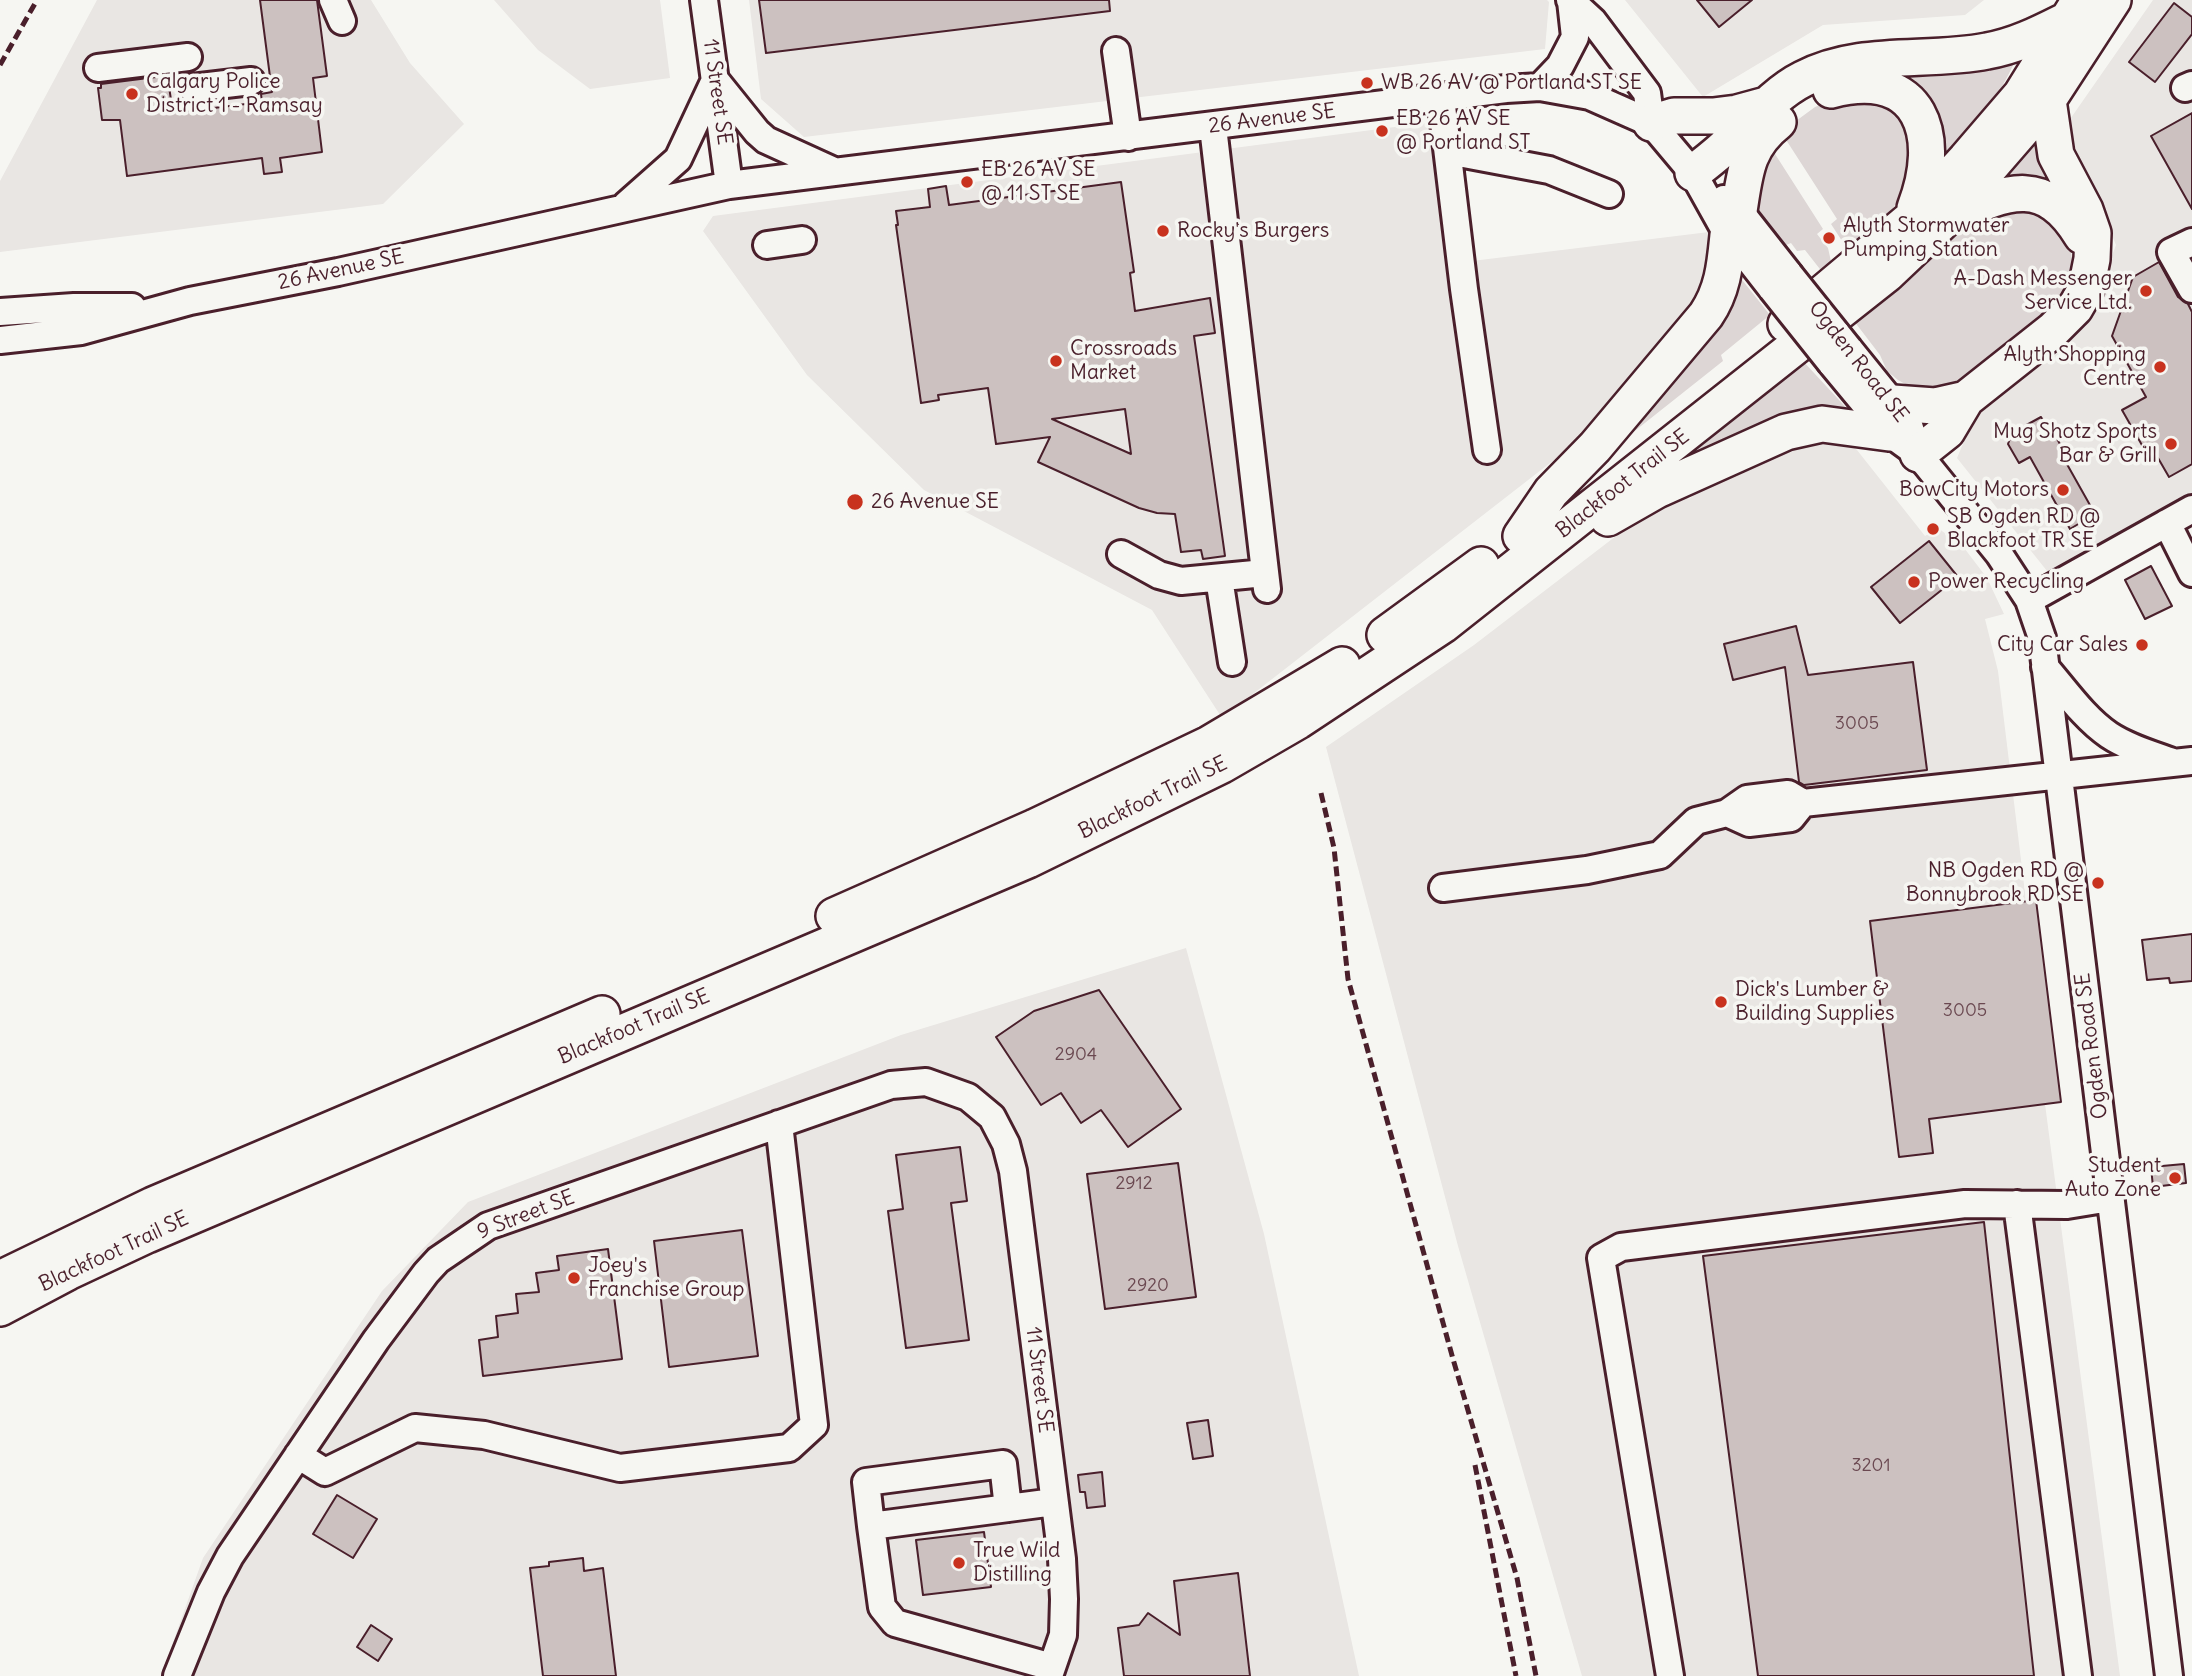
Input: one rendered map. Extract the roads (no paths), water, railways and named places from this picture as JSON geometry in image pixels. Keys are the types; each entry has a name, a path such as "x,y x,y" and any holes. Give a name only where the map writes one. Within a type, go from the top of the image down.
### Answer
{"main road":[{"name":"Blackfoot Trail SE","path":"1927,219 2048,100 2113,0"},
{"name":"Blackfoot Trail SE","path":"0,1279 153,1205 838,914 1035,827 1209,744 1342,664 1528,544 1887,274 2021,94 2074,10"},
{"path":"1693,173 1801,79 1833,66 1856,62 1987,51 2024,41 2074,10"},
{"path":"1528,544 1551,492 1595,447 1717,299 1748,159 1758,141 1770,128 1804,103 1827,91 1855,84 1878,85 1900,92 1913,107 1923,126 1928,156 1924,185 1927,219 2004,194 2035,194 2050,199 2074,222 2092,259"},
{"path":"1918,454 1947,431 1966,399 2053,330 2075,308 2086,289 2092,259 2093,233 2085,210 2056,155 2048,100"},
{"path":"1651,122 1674,116 1737,113 1770,104"},
{"path":"1528,544 1590,529 1657,489 1786,432 1822,424 1891,418 1966,399"},
{"name":"Blackfoot Trail SE","path":"0,1308 147,1235 1028,859 1222,765 1298,721 1443,625 1528,544"}],"street":[{"name":"11 Street SE","path":"704,0 729,185"},
{"path":"1540,87 1560,66 1575,37 1571,1"},
{"path":"1571,1 1593,21 1647,93 1651,122"},
{"path":"1116,51 1128,136"},
{"path":"98,68 188,57"},
{"path":"625,206 678,159 715,80 766,140 834,171"},
{"path":"192,88 251,81"},
{"name":"26 Avenue SE","path":"0,340 81,331 165,307 338,272 729,185 1540,87 1590,96 1651,122 1781,281"},
{"path":"1441,98 1487,450"},
{"path":"1121,554 1159,575 1181,581 1219,578 1266,581 1213,127"},
{"path":"1448,151 1549,170 1609,194"},
{"path":"767,245 802,240"},
{"path":"2192,242 2172,252 2192,289"},
{"name":"Ogden Road SE","path":"1781,281 1999,554 2029,600 2042,638 2169,1676"},
{"name":"26 Avenue SE","path":"0,312 74,307 165,307"},
{"path":"2029,600 2192,509"},
{"path":"2167,523 2192,573"},
{"path":"1219,578 1231,662"},
{"path":"2046,667 2080,708 2109,735 2145,753 2183,762"},
{"path":"1443,888 1587,870 1660,855 1696,821 1727,813 1747,799 1788,794 1803,803 2183,762"},
{"name":"9 Street SE","path":"177,1676 211,1592 230,1556 376,1340 426,1273 438,1260 474,1233 891,1085 926,1082 968,1097"},
{"name":"11 Street SE","path":"968,1097 992,1117 1006,1144 1013,1171 1064,1599 1063,1635 1050,1671"},
{"path":"298,1455 326,1472 415,1428 485,1435 620,1468 789,1448 814,1425 779,1124"},
{"path":"1670,1676 1601,1258 1621,1247 1965,1204 2067,1205 2110,1198"},
{"path":"2017,1204 2078,1676"},
{"path":"1008,1508 1003,1464 866,1482 883,1607 895,1623 1050,1671"},
{"path":"871,1526 1054,1502"}],"railway":[{"path":"0,65 37,0"},
{"path":"1321,793 1334,848 1348,979 1453,1359 1517,1578 1536,1676"},
{"path":"1475,1465 1516,1676"}],"place":[{"name":"WB 26 AV @ Portland ST SE","path":"1367,83"},
{"name":"Calgary Police District 1 - Ramsay","path":"132,94"},
{"name":"EB 26 AV SE @ Portland ST","path":"1382,131"},
{"name":"EB 26 AV SE @ 11 ST SE","path":"967,182"},
{"name":"Rocky's Burgers","path":"1163,231"},
{"name":"Alyth Stormwater Pumping Station","path":"1829,238"},
{"name":"A-Dash Messenger Service Ltd.","path":"2146,291"},
{"name":"Crossroads Market","path":"1056,361"},
{"name":"Alyth Shopping Centre","path":"2160,367"},
{"name":"Mug Shotz Sports Bar & Grill","path":"2171,444"},
{"name":"BowCity Motors","path":"2063,490"},
{"name":"26 Avenue SE","path":"855,502"},
{"name":"SB Ogden RD @ Blackfoot TR SE","path":"1933,529"},
{"name":"Power Recycling","path":"1914,582"},
{"name":"City Car Sales","path":"2142,645"},
{"name":"NB Ogden RD @ Bonnybrook RD SE","path":"2098,883"},
{"name":"Dick's Lumber & Building Supplies","path":"1721,1002"},
{"name":"Student Auto Zone","path":"2175,1178"},
{"name":"Joey's Franchise Group","path":"574,1278"},
{"name":"True Wild Distilling","path":"959,1563"}]}
